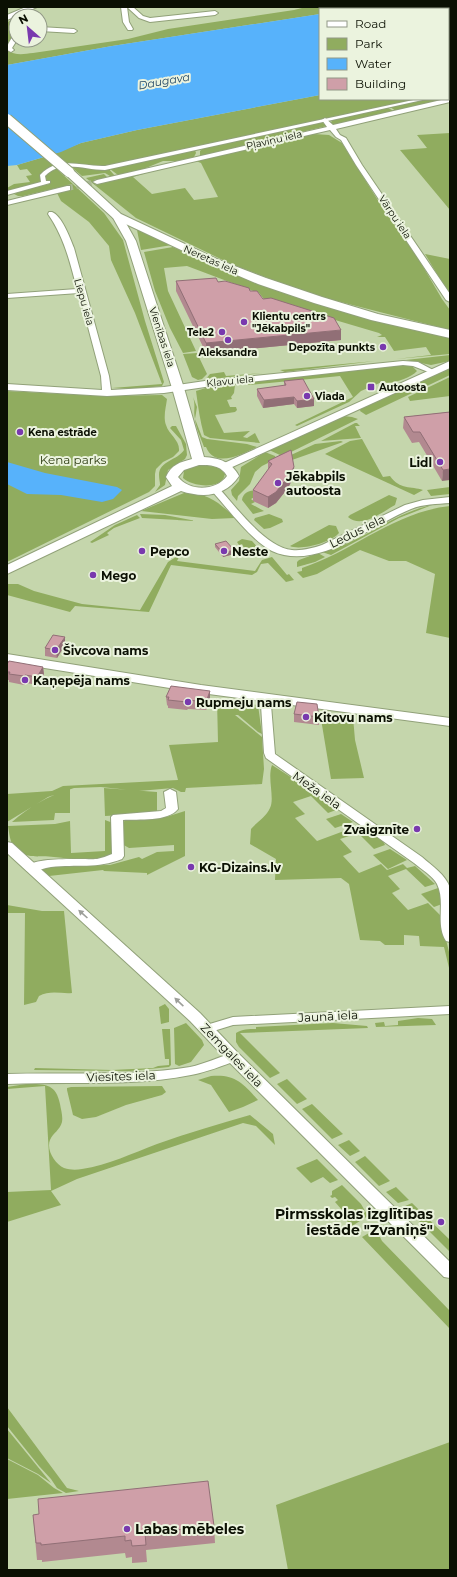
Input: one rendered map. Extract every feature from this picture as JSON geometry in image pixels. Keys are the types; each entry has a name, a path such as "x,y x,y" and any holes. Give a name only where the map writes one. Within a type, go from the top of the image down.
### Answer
{"main road":[{"name":"Neretas iela","path":"7,119 69,172 117,216 215,262 290,291 354,311 450,334"},
{"name":"Vienības iela","path":"117,216 131,241 178,388 199,461"},
{"path":"199,461 213,462 226,466 231,471 233,476 231,482 225,486 215,489 194,490 181,486 175,482 172,477 174,471 180,466 199,461"},
{"path":"7,570 181,486"},
{"path":"7,658 122,677 450,722"}],"street":[{"path":"124,7 126,22 130,29"},
{"path":"130,7 141,17 150,20 215,12"},
{"path":"48,29 74,31"},
{"path":"7,193 46,183 42,176 45,172 59,166 77,164 105,168 420,100"},
{"name":"Pļaviņu iela","path":"97,182 450,100"},
{"name":"Vārpu iela","path":"325,120 338,136 344,139 359,165 450,300"},
{"path":"313,131 338,136"},
{"path":"7,203 67,188"},
{"name":"Liepu iela","path":"52,214 62,229 70,248 105,376 107,393"},
{"path":"7,296 81,291"},
{"name":"Kļavu iela","path":"7,387 107,393 178,388 400,363 415,364 431,371"},
{"path":"226,466 431,371 450,364"},
{"name":"Ledus iela","path":"215,489 264,540 274,548 289,552 314,550 340,542 409,506 450,500"},
{"name":"Meža iela","path":"270,698 266,705 270,756 418,860 437,876 443,884 447,898 446,920 450,938"},
{"path":"31,868 40,864 57,862 108,861 118,856 117,817 164,814 172,809 170,792"},
{"name":"Zemgales iela","path":"7,846 123,950 207,1029 233,1057 450,1272"},
{"name":"Jaunā iela","path":"207,1029 233,1021 450,1010"},
{"name":"Viesītes iela","path":"7,1079 40,1077 117,1078 165,1075 198,1069 233,1057"}],"green space":[{"path":"306,7 367,7 319,8 319,14 112,46 7,65 7,50 16,54 33,53 128,39 168,29"},
{"path":"7,22 8,22 7,49"},
{"path":"319,95 319,100 416,100 99,168 68,164 55,153 81,143 137,130"},
{"path":"424,100 446,100 396,111 390,107"},
{"path":"388,108 394,111 334,125 331,124 333,120"},
{"path":"320,122 327,126 200,156 200,151 203,148"},
{"path":"450,133 450,210 400,150 427,148 417,135"},
{"path":"314,134 329,135 342,143 384,210 418,258 450,310 450,330 329,299 283,284 231,264 136,218 86,178 104,174 107,177 97,180 143,174 133,177 152,194 185,188 194,200 218,197 201,163 196,161 172,166"},
{"path":"195,150 196,153 194,157 177,161 163,161 141,170 118,175 110,169"},
{"path":"44,157 104,213 123,240 145,321 164,382 162,386 135,389 112,388 162,384 135,313 111,260 109,246 89,222 61,201 57,193 61,187 23,196 14,194 49,184 45,182 7,192 7,188 14,184 30,182 26,176 32,175 27,169 20,170 17,165"},
{"path":"69,165 108,168 115,176 110,176 105,173 82,176"},
{"path":"137,230 140,230 172,245 141,250"},
{"path":"173,247 275,289 378,320 450,338 450,354 396,359 431,355 426,347 394,351 385,337 377,337 382,335 379,333 264,299 259,293 187,266 164,268 168,291 196,351 183,353 170,328 155,291 144,252"},
{"path":"425,254 450,259 450,295 449,294"},
{"path":"197,353 207,374 202,379 198,380 192,377 183,354"},
{"path":"450,355 450,361 431,365 406,360"},
{"path":"375,361 285,372 280,370"},
{"path":"401,365 412,366 417,371 401,380 390,383 382,382 361,391 349,402 297,426 295,425 353,397 340,376 249,385 246,384 247,382"},
{"path":"450,368 450,375 366,415 360,411 361,408"},
{"path":"224,372 226,376 263,373 205,380 210,374"},
{"path":"450,377 450,396 410,401 408,397"},
{"path":"235,385 234,393 231,397 232,399 227,400 230,407 236,407 237,410 235,412 215,415 224,433 250,431 243,437 247,438 255,433 260,443 210,438 204,435 196,391 209,386"},
{"name":"Kena parks","path":"7,391 102,396 162,395 167,399 165,422 167,429 178,444 179,451 156,469 155,486 149,492 7,562"},
{"path":"193,397 197,407 195,419 194,403"},
{"path":"344,416 358,419 285,455 280,455 269,450"},
{"path":"195,419 202,437 257,447 229,458 222,459 216,457 210,454 206,447 204,447 197,430"},
{"path":"355,423 360,426 355,426 361,438 321,441"},
{"path":"172,426 176,426 186,444 187,455 185,459 168,470 165,485 155,492 160,485 159,475 162,467 184,450 181,440 170,428"},
{"path":"362,439 383,477 390,476 402,486 423,490 414,495 325,454 350,441"},
{"path":"343,442 292,460 291,455 315,444"},
{"path":"265,452 275,456 276,459 262,466 255,472 250,484 238,496 237,501 232,495 231,490 239,481 241,467"},
{"path":"199,465 219,467 225,474 223,479 219,483 213,485 200,485 187,481 183,478 184,471 187,468"},
{"path":"450,487 450,494 431,496 427,490"},
{"path":"261,490 258,495 251,499 255,502 251,504 264,511 253,514 242,500 246,493"},
{"path":"184,493 200,494 218,503 235,518 212,519 141,511"},
{"path":"389,495 397,498 395,505 378,515 359,521 348,517 350,515"},
{"path":"432,505 399,518 331,555 322,552 337,548 350,542 404,514"},
{"path":"450,506 450,638 426,633 435,574 406,561 389,561 360,550 317,574 303,578 297,572 302,571 302,568 321,561 392,524 430,510"},
{"path":"140,514 165,515 196,521 142,518"},
{"path":"269,514 282,519 283,522 264,529 254,520 255,518"},
{"path":"137,515 140,518 114,528 107,533 109,535 92,543 90,542 115,525"},
{"path":"329,525 336,526 339,533 330,540 316,545 301,547 290,546"},
{"path":"242,539 252,541 259,549 256,551 257,553 246,552 242,544 239,545 237,542"},
{"path":"318,553 325,557 315,562 297,567 297,562 299,560"},
{"path":"176,557 179,557 177,561 255,571 262,560 272,557 287,575 289,574 294,580 286,582 268,563 261,564 257,572 252,575 171,565 149,612 75,606 70,612 7,595 7,584 18,584 34,591 82,604 140,610 168,562"},
{"path":"217,700 258,705 262,734 238,715 235,715 262,737 264,769 262,784 186,788 185,792 181,792 173,788 139,791 101,787 74,788 48,797 7,822 7,794 52,791 63,786 178,780 169,745 218,742"},
{"path":"320,713 353,717 355,740 364,778 331,779"},
{"path":"272,765 300,783 336,810 328,813 311,796 293,802 305,814 295,818 317,841 344,831 349,836 340,839 352,852 343,856 359,873 381,864 387,870 403,864 407,868 415,866 435,884 425,887 406,869 388,876 400,889 392,893 408,910 428,903 440,915 450,956 450,972 444,947 420,946 419,936 404,935 404,945 385,945 380,941 360,940 349,884 341,878 275,880 276,859 250,844 251,829 270,808 272,799 270,776"},
{"path":"104,788 157,792 157,813 105,816"},
{"path":"70,789 70,813 55,813 54,820 12,822 39,802"},
{"path":"185,811 185,856 147,875 147,873 103,870 49,876 39,868 40,866 110,865 139,857 142,859 157,852 174,851 174,845 129,848 122,844 123,822 130,818 166,817"},
{"path":"341,814 353,822 335,828 326,819"},
{"path":"105,820 113,823 114,853 92,859 32,856 22,854 13,845 8,826 55,824 70,821 71,853 105,851"},
{"path":"364,830 383,841 385,845 374,849 357,832"},
{"path":"390,849 407,860 388,869 373,855"},
{"path":"438,888 442,894 442,904 434,907 421,894"},
{"path":"7,905 42,911 64,911 72,993 43,994 39,996 36,1002 24,1005 25,913 7,913"},
{"path":"165,1004 169,1009 169,1022 161,1024 159,1007"},
{"path":"418,1018 432,1019 436,1025 376,1027 375,1023 384,1022 385,1026 398,1025 398,1021"},
{"path":"186,1023 202,1040 204,1045 191,1062 179,1066 175,1064 174,1028"},
{"path":"333,1023 367,1026 368,1028 240,1033 280,1073 270,1078 239,1047 236,1042 236,1033 248,1029 256,1029 256,1027"},
{"path":"162,1029 170,1029 171,1065 169,1067 130,1071 34,1070 35,1068 112,1070 153,1068 169,1065 169,1059 165,1059"},
{"path":"211,1076 232,1078 238,1081 243,1084 258,1100 229,1112 211,1085 198,1080"},
{"path":"287,1079 307,1099 297,1104 277,1084"},
{"path":"26,1084 48,1086 56,1092 62,1113 62,1122 50,1140 49,1148 57,1163 66,1169 73,1170 101,1165 157,1144 250,1115 273,1134 275,1145 256,1126 243,1123 77,1179 51,1191 61,1205 7,1222 7,1192 51,1190 45,1086 7,1089 7,1087"},
{"path":"162,1086 166,1092 162,1095 126,1105 96,1117 82,1119 73,1115 67,1090 67,1088 71,1087"},
{"path":"312,1104 343,1134 332,1139 302,1109"},
{"path":"349,1140 360,1151 350,1156 338,1145"},
{"path":"365,1156 390,1181 379,1186 355,1162"},
{"path":"317,1159 338,1180 330,1183 323,1177 311,1183 296,1168"},
{"path":"342,1185 361,1204 368,1216 352,1226 338,1212 342,1210 335,1202 338,1200 335,1197 332,1198 330,1196 332,1195 332,1191"},
{"path":"396,1187 409,1200 398,1203 386,1192"},
{"path":"412,1203 450,1240 450,1252 419,1221 403,1210 403,1207"},
{"path":"376,1229 382,1241 450,1311 450,1329 362,1237"},
{"path":"7,1407 67,1488 79,1491 66,1493 57,1488 7,1426"},
{"path":"7,1429 51,1483 38,1474 7,1458"},
{"path":"450,1442 450,1570 288,1570 276,1505"},
{"path":"7,1459 38,1475 54,1488 63,1493 7,1499"}],"water":[{"path":"450,7 450,76 449,8 360,8"},
{"name":"Daugava","path":"319,14 319,95 137,130 81,143 61,152 17,165 7,166 7,65 112,46"},
{"path":"7,462 45,473 117,487 122,490 113,499 102,502 61,495 27,494 7,484"}],"building":[{"path":"216,278 218,282 225,281 249,288 250,291 257,291 263,299 271,298 334,318 341,330 206,343 176,281"},
{"path":"303,379 314,399 297,401 294,397 264,400 257,389 286,385 284,381"},
{"name":"Lidl","path":"450,412 450,469 443,470 420,432 413,432 404,417"},
{"path":"291,450 294,467 276,492 268,497 253,490 272,464 268,461"},
{"path":"226,541 234,550 223,553 215,544"},
{"path":"53,635 65,637 56,650 45,648"},
{"path":"9,661 43,667 37,677 9,674 10,672 7,672 7,664"},
{"path":"171,686 210,691 206,702 168,700 169,697 166,697"},
{"path":"297,702 317,704 319,717 294,714"},
{"name":"Labas mēbeles","path":"208,1481 214,1526 145,1533 146,1545 132,1546 131,1540 125,1541 125,1536 41,1545 41,1543 36,1543 33,1515 39,1514 38,1499"}],"tunnel":[{"path":"67,188 97,182"}],"place":[{"name":"Klientu centrs \"Jēkabpils\"","path":"244,322"},
{"name":"Tele2","path":"222,332"},
{"name":"Aleksandra","path":"228,340"},
{"name":"Depozīta punkts","path":"383,347"},
{"name":"Autoosta","path":"371,387"},
{"name":"Viada","path":"307,396"},
{"name":"Kena estrāde","path":"20,432"},
{"name":"Lidl","path":"440,462"},
{"name":"Jēkabpils autoosta","path":"278,483"},
{"name":"Pepco","path":"142,551"},
{"name":"Neste","path":"224,551"},
{"name":"Mego","path":"93,575"},
{"name":"Šivcova nams","path":"55,650"},
{"name":"Kaņepēja nams","path":"25,680"},
{"name":"Rupmeju nams","path":"188,702"},
{"name":"Kitovu nams","path":"306,717"},
{"name":"Zvaigznīte","path":"417,829"},
{"name":"KG-Dizains.lv","path":"191,867"},
{"name":"Pirmsskolas izglītības iestāde \"Zvaniņš\"","path":"441,1222"},
{"name":"Labas mēbeles","path":"127,1529"}]}
